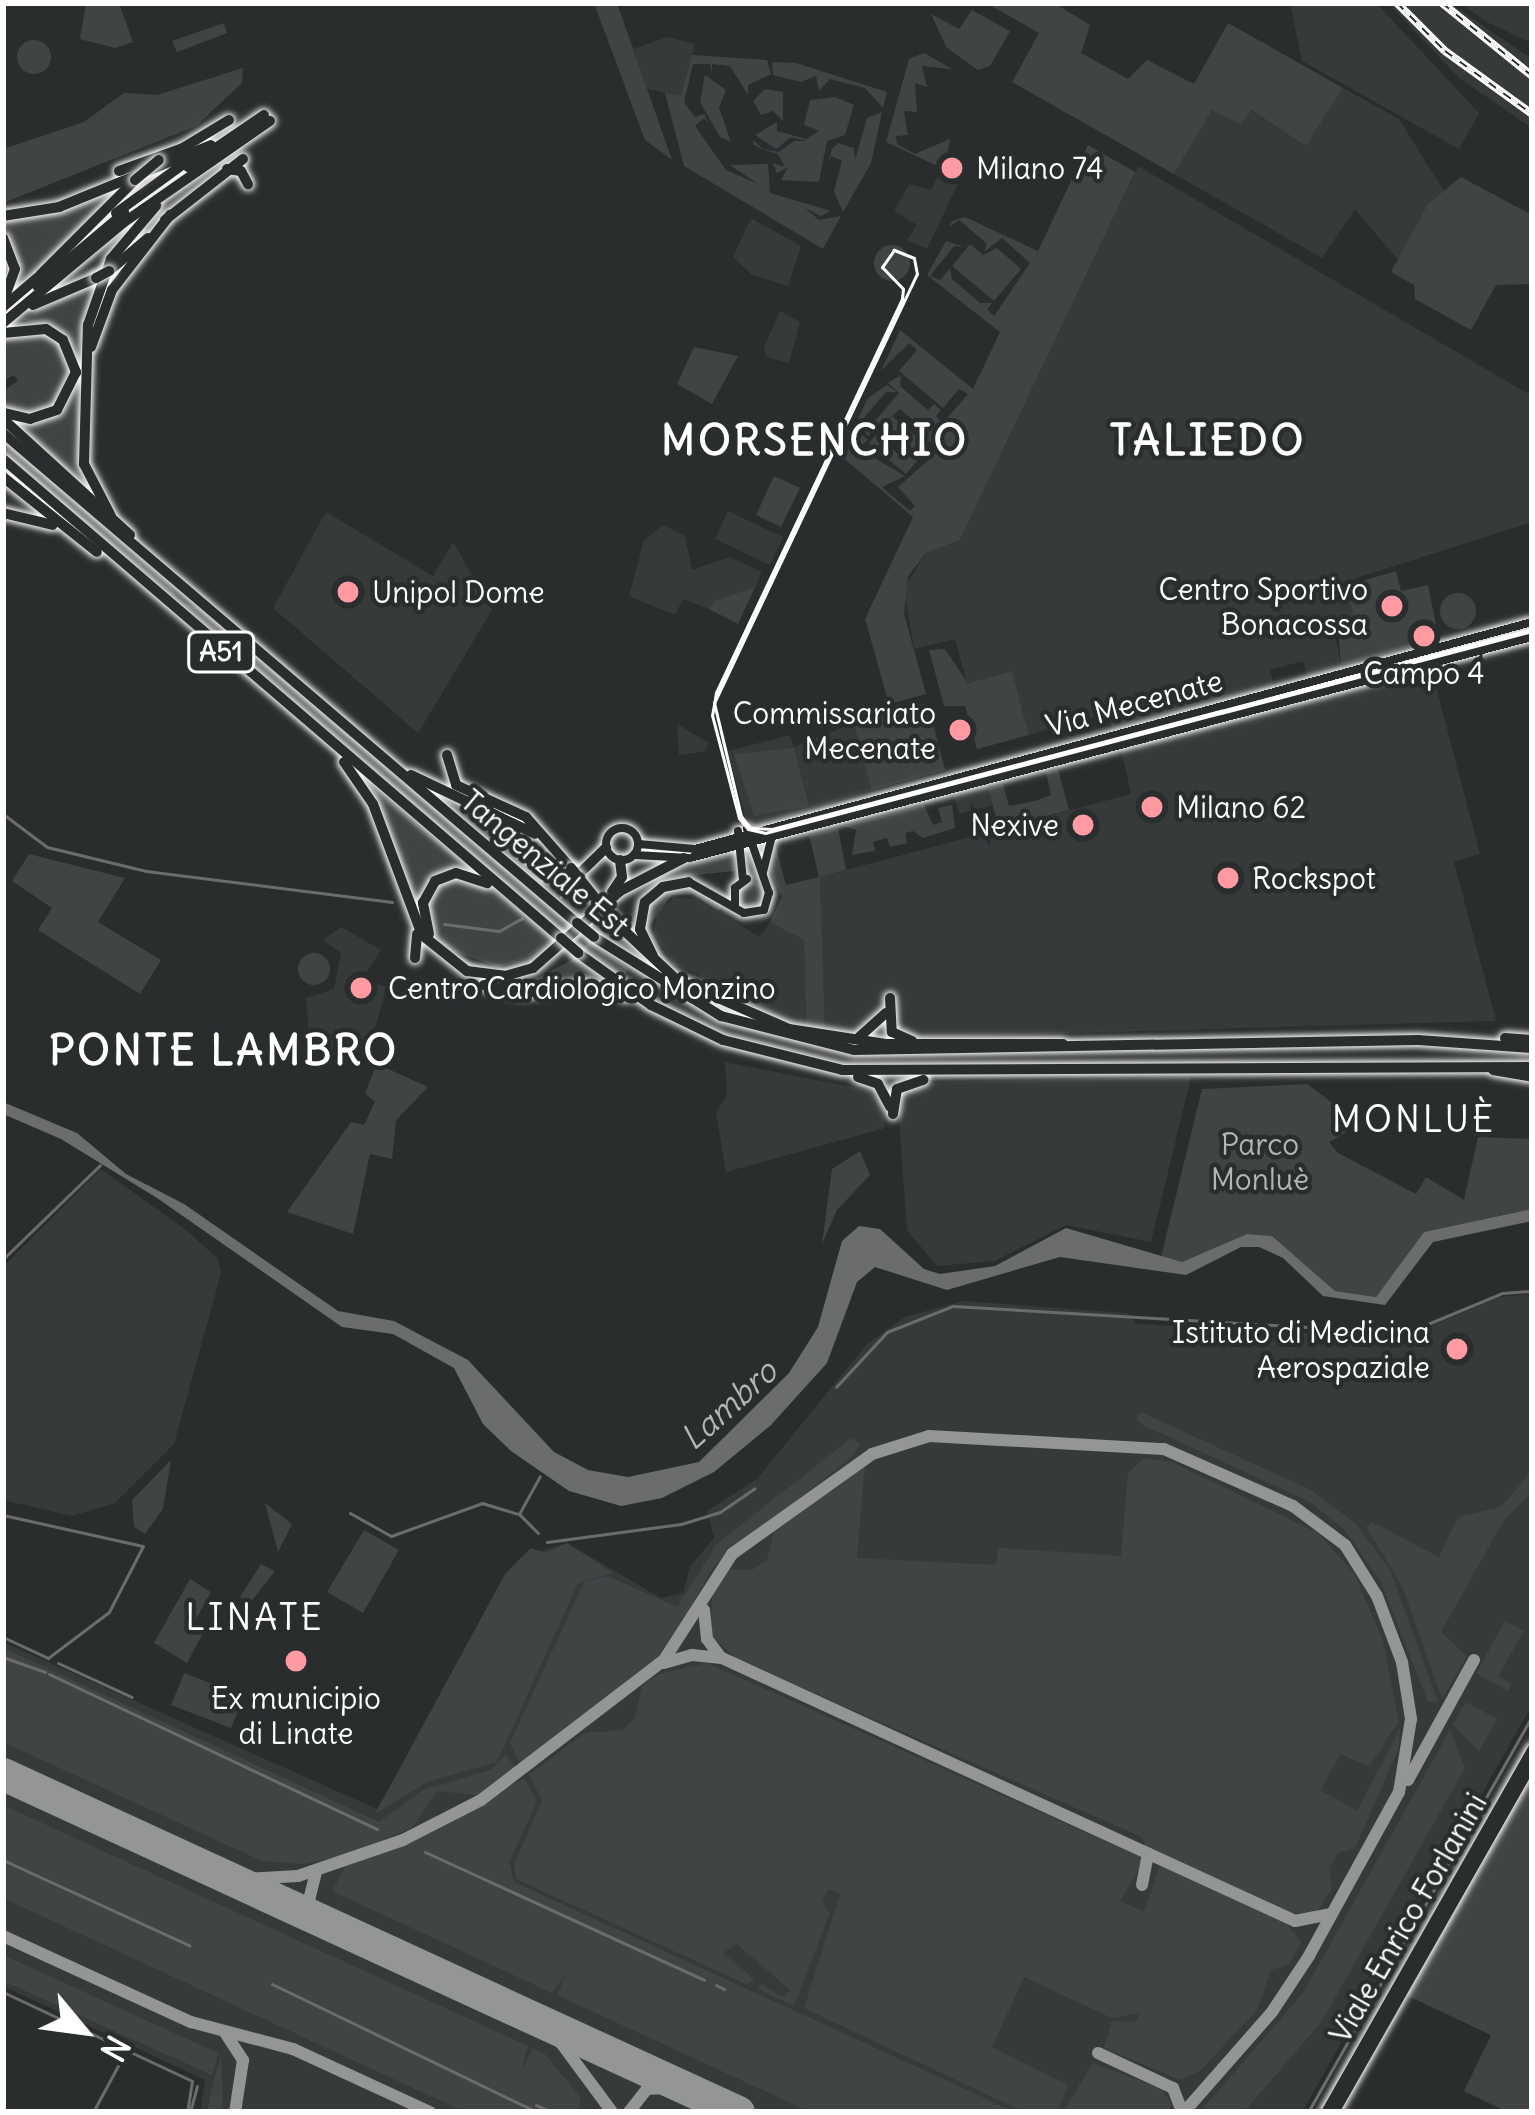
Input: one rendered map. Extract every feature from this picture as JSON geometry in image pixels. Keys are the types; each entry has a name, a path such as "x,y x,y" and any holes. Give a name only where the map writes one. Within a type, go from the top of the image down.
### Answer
{"highway":[{"path":"3,318 35,279 135,180 159,160 229,120"},
{"path":"3,214 59,207 265,120"},
{"path":"33,305 265,120"},
{"path":"3,318 265,120"},
{"path":"3,318 107,226 244,129"},
{"path":"3,214 61,201 189,146"},
{"path":"35,279 211,146"},
{"path":"3,318 110,271 170,214 243,159"},
{"path":"227,169 241,171 248,184"},
{"path":"111,517 85,464 86,386 99,283 156,206"},
{"path":"86,386 106,302 170,214"},
{"path":"3,238 15,269 3,318"},
{"path":"3,318 46,329 63,340 76,372 57,410 30,419 3,416"},
{"path":"3,416 161,568"},
{"name":"Tangenziale Est","path":"3,433 577,923 682,998 779,1036 874,1051 1418,1040 1532,1044"},
{"name":"Tangenziale Est","path":"3,458 129,574 524,908 578,953 672,1016 803,1064 986,1075 1394,1063 1532,1067"},
{"path":"3,477 129,574"},
{"path":"3,513 34,516 82,542"},
{"path":"314,729 367,791 430,945 479,975 518,973 545,961 620,891 684,858"},
{"path":"447,755 456,785 526,818 657,964 741,1013 853,1041 1084,1050"},
{"path":"392,765 550,844"},
{"path":"474,806 546,877 581,872 606,848"},
{"path":"620,891 628,858"},
{"path":"524,908 456,873 435,881 423,911 430,934 453,957 486,969 513,968 549,953 603,902 622,877 628,858"},
{"path":"397,868 421,943 415,958"},
{"path":"657,964 641,935 642,909 657,890 689,882"},
{"path":"484,985 523,993 602,987 672,1016"},
{"path":"853,1041 878,1028 890,998 892,1032 922,1044"},
{"path":"1394,1063 1532,1078"},
{"path":"803,1064 874,1082 892,1114 895,1092 907,1082 986,1075"}],"main road":[{"name":"Via Mecenate","path":"606,848 609,833 621,827 639,844 675,851 1532,622"},
{"name":"Via Mecenate","path":"628,858 684,858 746,843 1532,637"},
{"path":"743,830 763,883"},
{"path":"689,882 749,915 762,911 761,858 772,836"},
{"path":"735,905 746,843"},
{"path":"606,848 628,858 639,844"},
{"path":"743,880 763,883"},
{"name":"Viale Enrico Forlanini","path":"1325,2112 1532,1748"},
{"name":"Viale Enrico Forlanini","path":"1334,2112 1532,1764"}],"shaded area":[{"path":"1290,3 1376,3 1479,113 1459,149 1302,61"},
{"path":"1388,3 1450,3 1532,59 1532,128 1459,78"},
{"path":"1460,3 1532,3 1532,43 1489,23"},
{"path":"668,37 695,44 681,97 647,88 633,49"},
{"path":"1343,88 1399,119 1444,191 1398,260 1355,209 1322,258 1174,174 1212,110 1250,110 1306,146"},
{"path":"1138,166 1532,396 1532,522 1350,580 1354,621 1335,637 1343,673 1309,681 1303,661 1270,670 1275,691 1114,733 1106,714 1029,735 1012,671 967,683 955,639 914,649 904,588 926,553 960,540"},
{"path":"942,168 961,177 927,249 907,240 917,225 894,211 909,184 931,190"},
{"path":"751,218 801,246 788,286 752,275 733,257"},
{"path":"780,311 800,322 789,363 767,357 764,347"},
{"path":"728,511 783,537 770,565 715,539"},
{"path":"326,512 433,576 453,542 492,610 418,733 273,608"},
{"path":"663,525 685,536 692,570 730,557 762,572 755,587 709,609 683,599 675,615 629,596 644,540"},
{"path":"1430,664 1480,854 1454,862 1496,1021 891,1038 825,1028 820,877 1131,794 1120,744"},
{"path":"854,723 871,790 748,829 728,751 790,735 794,747"},
{"path":"677,724 709,743 706,751 679,755"},
{"path":"986,780 993,805 959,814 952,789"},
{"path":"674,898 695,899 760,937 770,922 804,940 806,1026 710,992 699,974 675,965 654,934 657,912"},
{"name":"Centro Cardiologico Monzino","path":"341,927 381,950 362,979 387,987 370,1044 310,1051 306,998 334,989 341,953 323,940"},
{"path":"725,1062 867,1090 882,1103 885,1128 726,1172 716,1112 727,1095"},
{"path":"1191,1077 1151,1242 1066,1225 995,1261 937,1266 907,1230 897,1095 909,1083"},
{"path":"3,1102 77,1133 126,1174 184,1204 338,1311 394,1321 468,1360 554,1452 588,1470 628,1477 699,1462 789,1373 818,1327 842,1241 859,1226 880,1229 924,1269 940,1274 995,1266 1066,1228 1182,1262 1247,1234 1272,1236 1335,1291 1376,1297 1424,1232 1532,1209 1532,1221 1433,1242 1385,1305 1323,1296 1283,1258 1259,1247 1241,1247 1186,1275 1060,1257 947,1290 875,1267 857,1282 827,1363 771,1425 714,1472 662,1498 621,1506 569,1491 511,1451 483,1424 454,1368 393,1334 342,1327 157,1198 61,1139 3,1114"},
{"path":"101,1169 186,1230 218,1259 221,1273 174,1444 115,1503 72,1516 3,1500 3,1267"},
{"path":"1532,1294 1532,1705 1302,2112 200,2112 205,2080 3,1986 3,1642 377,1809 520,1558 567,1543 661,1598 683,1593 690,1566 714,1538 707,1511 757,1479 867,1344 905,1317 963,1301 1127,1313 1136,1324 1364,1336 1419,1331 1499,1297"}],"green space":[{"path":"86,3 119,3 133,42 115,48 80,39"},
{"path":"594,3 617,3 672,160 645,140"},
{"path":"986,3 1054,3 1090,25 1081,53 1128,79 1147,60 1194,84 1228,23 1343,88 1306,146 1251,110 1241,124 1212,110 1174,174 1012,82 1039,33"},
{"path":"972,10 1010,31 990,66 978,70 947,48 931,14 959,29"},
{"path":"224,23 227,33 177,52 172,41"},
{"path":"34,40 46,45 51,57 46,69 34,74 22,69 17,57 22,45"},
{"path":"924,53 952,69 922,66 927,87 915,83 917,112 904,111 908,135 896,136 897,144 915,154 950,139 944,169 886,142 909,59"},
{"path":"692,55 767,60 771,74 748,85 748,95 730,66 712,64 712,73 710,64 693,64 684,102 695,117 704,114 709,124 704,118 695,126 726,170 758,184 730,165 768,164 770,193 831,211 821,216 805,208 819,220 841,216 823,249 684,166 665,93 681,96"},
{"path":"772,62 796,63 887,92 883,108 865,88 830,79 819,91 816,76 801,82 773,75"},
{"path":"243,68 242,83 196,126 3,203 3,149 84,122 124,93 157,95"},
{"path":"705,75 726,90 719,108 731,142 720,137 700,102"},
{"path":"765,89 783,92 783,121 773,111 761,115 753,101"},
{"path":"835,97 854,105 845,135 827,141 819,182 781,180 788,167 777,173 773,163 785,167 778,154 762,149 754,145 753,140 763,149 779,152 794,141 807,141 791,137 776,149 755,135 777,122 777,131 806,139 819,131 804,125 810,100"},
{"path":"882,112 871,163 843,212 834,191 842,161 831,156 828,164 832,149 838,143 854,148 855,160 867,118"},
{"path":"1088,145 1135,172 960,540 926,553 908,576 904,614 926,694 889,704 865,619 913,517 841,456 863,435 868,440 858,448 905,476 882,487 910,511 915,506 898,487 944,446 924,440 929,433 900,409 868,436 857,421 868,398 887,385 897,392 886,392 862,420 869,428 899,393 888,383 901,375 900,386 928,410 934,404 941,410 936,416 943,423 968,394 959,389 943,408 899,371 917,350 909,343 881,371 900,330 973,389 1000,332 927,275 946,241 965,247 954,246 930,276 940,280 950,268 952,279 980,303 992,303 987,309 994,316 1030,263 1002,238 984,252 987,244 959,220 949,227 952,221 965,217 1038,251"},
{"path":"137,174 15,292 20,269 3,219 57,213"},
{"path":"1461,177 1532,215 1532,284 1496,285 1471,330 1415,299 1414,285 1391,272 1428,204"},
{"path":"970,244 983,255 997,248 1021,269 994,301 952,266"},
{"path":"892,245 905,250 910,263 905,276 892,281 879,276 874,263 879,250"},
{"path":"97,282 79,350 80,447 93,495 5,417 35,422 67,404 75,352 58,330 21,319"},
{"path":"26,329 54,337 73,368 58,405 39,416 3,409 3,391 18,381 14,375 3,381 3,337"},
{"path":"694,347 738,356 712,404 677,384"},
{"path":"892,416 929,447 906,474 869,443 876,435 905,460 914,450 886,424"},
{"path":"3,440 171,586 177,598 3,455"},
{"path":"774,476 800,488 781,527 756,515"},
{"name":"Centro Sportivo Bonacossa","path":"1396,571 1401,591 1428,585 1439,639 1341,665 1338,626 1354,620 1348,585"},
{"path":"755,587 738,624 709,609 715,601"},
{"path":"1458,593 1471,598 1476,611 1471,624 1458,629 1445,624 1440,611 1445,598"},
{"path":"181,602 197,607 574,926 565,935"},
{"path":"945,649 968,683 1012,671 1029,735 977,749 965,706 944,706 929,650"},
{"path":"928,703 945,770 871,790 854,723"},
{"path":"794,748 809,806 754,816 734,754"},
{"path":"1058,769 1069,810 999,828 988,788 1003,784 1009,806 1035,801 1051,795 1046,773"},
{"path":"363,780 477,874 443,873 424,892 422,921 439,948 491,971 550,954 520,971 488,973 438,949 418,922"},
{"path":"924,805 933,825 942,822 938,808 952,805 955,828 923,838 913,831 905,833 907,843 890,847 887,838 873,842 875,851 852,855 856,830 844,826"},
{"path":"838,828 846,870 820,877 825,1028 857,1033 880,1010 880,996 883,1016 860,1035 791,1025 710,992 806,1025 804,940 770,922 782,897 766,862 775,844 786,885 819,877 809,835"},
{"path":"736,853 734,871 649,880 685,866"},
{"path":"29,854 125,878 98,922 161,960 140,994 38,930 52,908 12,881"},
{"path":"457,875 496,891 557,943 537,958 498,967 445,948 426,923 426,900 434,886"},
{"path":"751,882 761,886 765,896 761,906 751,910 741,906 737,896 741,886"},
{"path":"670,887 694,887 724,905 718,911 693,894 672,895 649,926 668,964 707,992 666,965 645,935 647,907"},
{"path":"591,940 628,969 622,980 582,949"},
{"path":"314,953 325,958 330,969 325,980 314,985 303,980 298,969 303,958"},
{"path":"575,958 609,984 519,990 521,987"},
{"path":"377,1064 428,1087 396,1120 392,1159 370,1154 353,1234 287,1212 351,1122 364,1125 375,1102 365,1093"},
{"name":"Parco Monluè","path":"1307,1084 1338,1107 1333,1115 1347,1132 1329,1142 1338,1153 1416,1194 1426,1177 1464,1200 1478,1137 1532,1139 1532,1209 1424,1232 1376,1297 1335,1291 1272,1236 1247,1234 1182,1262 1161,1257 1202,1089"},
{"path":"860,1151 870,1175 837,1210 822,1244 832,1169"},
{"path":"1141,1412 1313,1491 1356,1524 1390,1570 1438,1702 1428,1702 1381,1582 1345,1530 1310,1502 1145,1426 1136,1419"},
{"path":"851,1438 860,1444 853,1456 714,1566 668,1649 522,1767 510,1743 584,1582 608,1576 677,1607 717,1544"},
{"path":"1144,1458 1172,1462 1318,1533 1354,1573 1383,1641 1399,1721 1369,1767 1341,1754 1320,1790 1357,1811 1400,1728 1398,1750 1355,1848 1338,1853 1329,1868 1332,1889 1315,1914 1289,1913 1145,1846 1142,1837 739,1660 711,1636 712,1595 725,1569 752,1570 767,1560 774,1530 865,1464 857,1558 996,1565 999,1548 1121,1556 1128,1473"},
{"path":"171,1460 163,1509 145,1534 134,1527 132,1500"},
{"path":"1532,1471 1528,1496 1504,1520 1441,1632 1467,1656 1442,1699 1402,1586 1366,1527 1372,1522 1439,1557 1458,1517 1501,1507"},
{"path":"265,1503 292,1524 278,1552"},
{"path":"364,1530 399,1550 363,1613 327,1592"},
{"path":"567,1543 613,1573 578,1583 497,1762 427,1782 375,1814 505,1574 531,1548 546,1553"},
{"path":"261,1564 275,1571 250,1603 240,1597"},
{"path":"190,1579 211,1592 192,1626 203,1633 187,1663 154,1643"},
{"path":"1505,1621 1524,1631 1498,1676 1511,1684 1508,1691 1476,1673"},
{"path":"3,1648 379,1822 423,1790 490,1770 505,1755 518,1769 477,1795 437,1791 412,1828 351,1853 305,1864 262,1861 3,1742"},
{"path":"707,1663 1145,1859 1120,1901 1144,1912 1160,1865 1286,1923 1301,1942 1289,1964 1271,1970 1257,2010 1200,2071 1180,2080 1104,2048 1112,2021 1135,2022 1140,2013 1112,2018 1024,1977 992,2047 1068,2085 1058,2112 1024,2112 804,2008 840,1894 828,1889 822,1901 830,1913 794,2006 758,1989 761,1984 783,1997 790,1990 737,1944 723,1953 754,1979 748,1985 516,1879 514,1865 542,1800 529,1775 585,1733 623,1730 635,1718 642,1686 656,1675"},
{"path":"184,1673 244,1696 231,1728 171,1705"},
{"path":"1466,1702 1497,1719 1479,1751 1453,1725"},
{"path":"1450,1730 1465,1768 1322,2021 1244,2112 1200,2112 1303,1993"},
{"path":"1532,1771 1532,2112 1507,2112 1464,2091 1491,2035 1406,1995"},
{"path":"524,1778 537,1802 509,1862 514,1882 1015,2112 810,2112 557,1995 567,1972 552,1993 332,1891 345,1867 423,1836"},
{"path":"3,1805 528,2046 521,2071 533,2048 544,2053 581,2098 578,2112 465,2112 3,1898"},
{"path":"3,1955 218,2053 212,2075 3,1981"},
{"path":"221,2056 223,2112 207,2112 214,2079"},
{"path":"1093,2063 1162,2089 1172,2105 1167,2112 1063,2112"}],"waterway":[{"path":"3,814 47,847 146,871 392,902"},
{"path":"561,897 569,892"},
{"path":"444,924 499,931 522,918"},
{"path":"3,1259 100,1165"},
{"path":"836,1387 887,1332 953,1306 1389,1332 1418,1328 1502,1293 1532,1291"},
{"path":"538,1533 519,1514 540,1476"},
{"path":"547,1542 681,1524 720,1512 755,1488"},
{"path":"350,1513 391,1536 482,1503 519,1514"},
{"path":"3,1515 143,1546 109,1612 48,1658"},
{"path":"3,1637 48,1658"},
{"path":"3,1657 45,1672"},
{"path":"58,1663 132,1697"},
{"path":"49,1674 377,1829"},
{"path":"1308,2112 1532,1716"},
{"path":"425,1852 704,1980"},
{"path":"3,1860 189,1945"},
{"path":"272,1984 537,2112"},
{"path":"716,1985 724,1989"},
{"path":"3,1992 192,2081 187,2112"},
{"path":"93,2112 126,2051"},
{"path":"190,2112 197,2086"},
{"path":"536,2105 551,2112"}],"taxiway":[{"path":"208,1868 246,1879 298,1876 403,1840 481,1800 664,1660 732,1554 872,1454 929,1436 1164,1449 1293,1506 1345,1545 1377,1596 1402,1662 1411,1719 1399,1792 1309,1956 1272,2012 1184,2112"},
{"path":"704,1610 707,1639 720,1656"},
{"path":"664,1663 692,1655 722,1658 1295,1921 1331,1914"},
{"path":"1408,1780 1474,1660"},
{"path":"1142,1885 1148,1854"},
{"path":"316,1872 308,1905 329,1924"},
{"path":"3,1936 191,2022 293,2049 430,2112"},
{"path":"514,2009 561,2043 612,2112"},
{"path":"224,2031 243,2060 235,2112"},
{"path":"1098,2053 1173,2088 1182,2112"},
{"path":"629,2112 647,2089 683,2087"}],"runway":[{"path":"3,1774 738,2112"}],"tram line":[{"path":"1532,629 772,829 750,828 741,816 714,703 917,274 914,258 894,250 882,267 903,289 902,299 716,693 712,715 739,818 748,829 765,833 1532,631"}],"railway":[{"path":"1397,3 1445,51 1532,114"},
{"path":"1442,3 1532,76"}],"place":[{"name":"Milano 74","path":"952,168"},
{"name":"Unipol Dome","path":"348,592"},
{"name":"Centro Sportivo Bonacossa","path":"1392,606"},
{"name":"Campo 4","path":"1424,636"},
{"name":"Commissariato Mecenate","path":"960,730"},
{"name":"Milano 62","path":"1152,807"},
{"name":"Nexive","path":"1083,825"},
{"name":"Rockspot","path":"1228,878"},
{"name":"Centro Cardiologico Monzino","path":"361,988"},
{"name":"Istituto di Medicina Aerospaziale","path":"1457,1349"},
{"name":"Ex municipio di Linate","path":"296,1661"}],"district":[{"name":"MORSENCHIO","path":"815,440"},
{"name":"TALIEDO","path":"1208,440"},
{"name":"PONTE LAMBRO","path":"224,1050"},
{"name":"MONLUÈ","path":"1414,1120"},
{"name":"LINATE","path":"255,1618"}],"water label":[{"name":"Lambro","path":"729,1405"}]}
